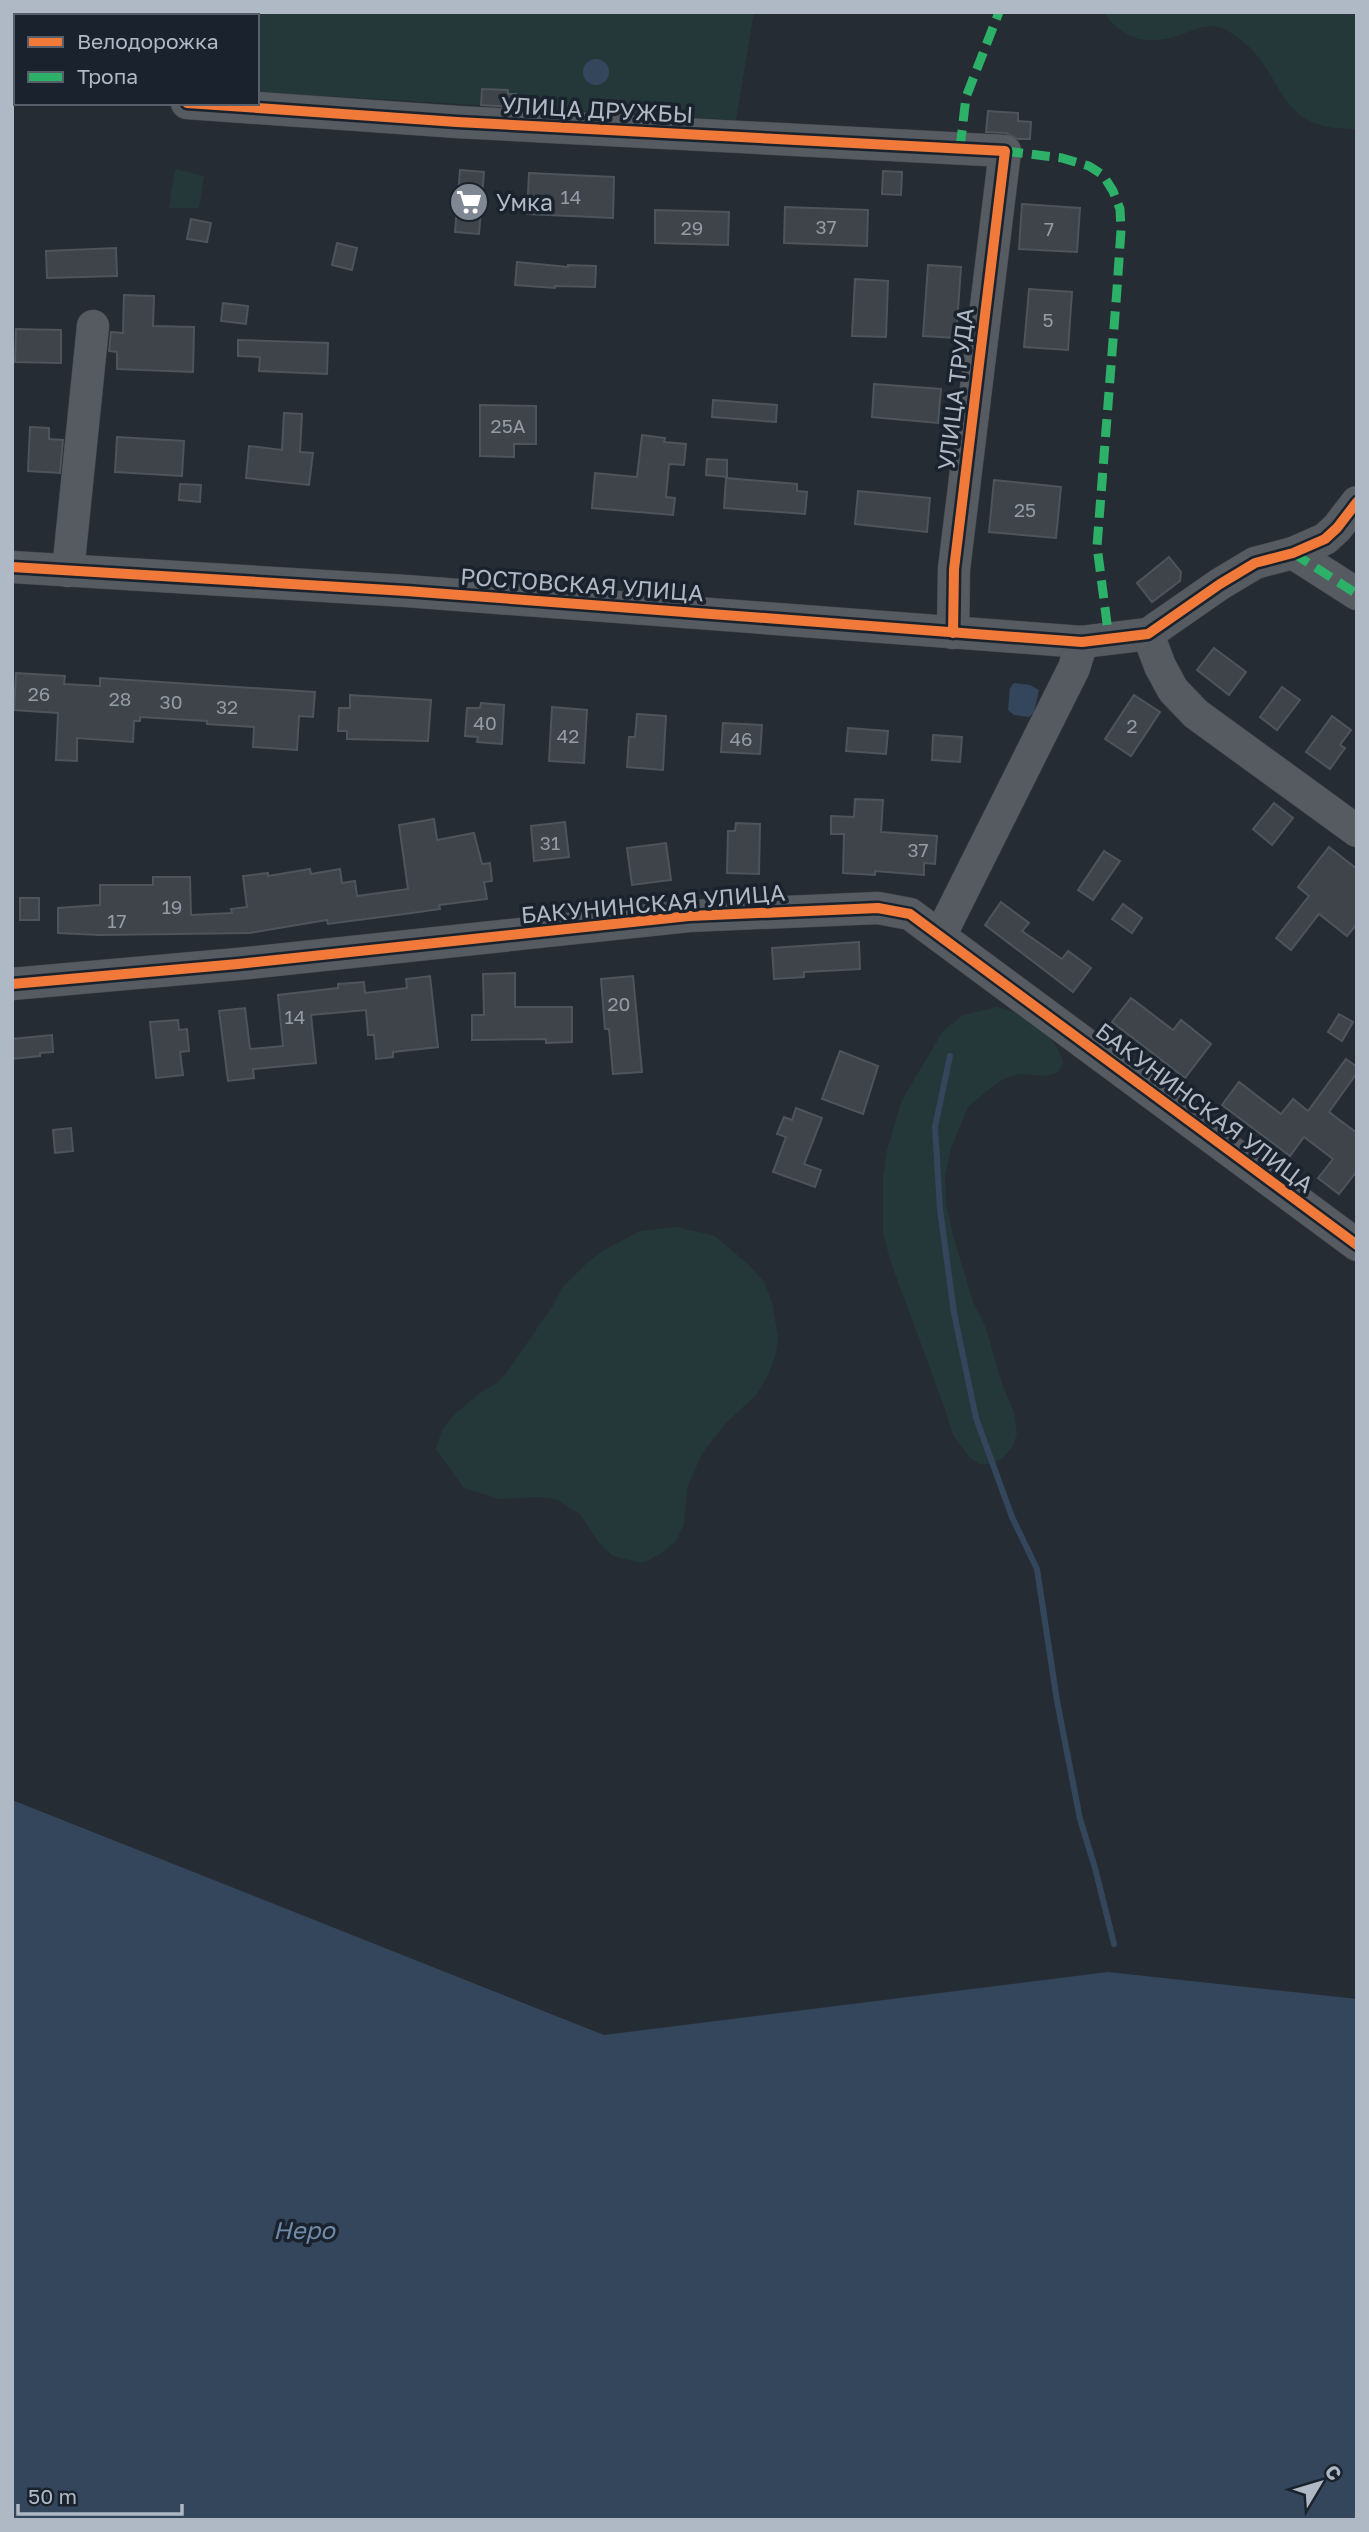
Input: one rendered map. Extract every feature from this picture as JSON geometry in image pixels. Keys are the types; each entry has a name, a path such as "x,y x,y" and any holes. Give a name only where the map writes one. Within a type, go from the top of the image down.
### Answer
{"street":[{"name":"УЛИЦА ДРУЖБЫ","path":"215,105 457,122 1005,151"},
{"name":"УЛИЦА ТРУДА","path":"953,633 954,569 1005,151"},
{"path":"68,571 93,326"},
{"path":"1357,502 1325,539 1293,553 1255,563 1148,634 1173,690 1196,714 1357,831"},
{"path":"1293,553 1357,594"},
{"name":"РОСТОВСКАЯ УЛИЦА","path":"12,567 406,591 1082,642 1148,634"},
{"path":"940,936 1074,668 1082,642"},
{"name":"БАКУНИНСКАЯ УЛИЦА","path":"12,984 238,964 689,916 878,908 910,914 1357,1245"}],"green space":[{"path":"754,12 736,120 259,92 259,14 180,14"},
{"path":"1103,12 1357,12 1357,129 1329,127 1309,121 1284,97 1254,51 1224,29 1215,26 1163,39 1141,39 1121,31"},
{"path":"175,169 204,176 199,208 169,208"},
{"path":"997,1007 1018,1014 1038,1026 1054,1043 1063,1062 1058,1072 1046,1076 1010,1076 998,1082 968,1107 951,1148 945,1177 946,1204 953,1235 973,1302 985,1326 1003,1387 1014,1412 1017,1435 1003,1458 992,1464 980,1464 970,1458 953,1435 890,1260 883,1232 883,1177 887,1150 902,1100 943,1031 963,1015"},
{"path":"676,1227 715,1236 749,1265 764,1282 772,1302 778,1337 776,1354 757,1394 725,1424 703,1452 688,1485 684,1524 675,1542 642,1563 613,1556 600,1544 580,1514 556,1499 499,1499 464,1488 436,1449 442,1430 453,1416 481,1392 496,1384 507,1372 562,1288 588,1262 604,1250 640,1231"}],"water":[{"path":"596,59 605,63 609,72 605,81 596,85 587,81 583,72 587,63"},
{"path":"1014,683 1030,685 1039,690 1034,712 1029,717 1014,715 1008,710 1010,688"},
{"name":"Неро","path":"12,1800 604,2035 1108,1972 1357,1999 1357,2520 12,2520"}],"building":[{"path":"482,89 508,90 508,94 516,94 516,107 481,105"},
{"path":"988,111 1018,113 1018,121 1031,122 1030,139 1018,139 1006,133 986,132"},
{"name":"Умка","path":"460,170 484,172 479,234 455,232"},
{"path":"883,171 902,172 901,195 882,194"},
{"path":"529,173 614,177 613,218 527,214"},
{"path":"1022,204 1080,208 1077,252 1019,249"},
{"path":"785,207 868,210 867,246 784,243"},
{"path":"655,210 729,212 728,245 655,243"},
{"path":"191,219 211,223 207,242 187,239"},
{"path":"337,243 357,248 352,270 332,265"},
{"path":"116,248 117,276 47,278 46,251"},
{"path":"517,262 568,267 596,266 595,287 515,285"},
{"path":"928,265 961,267 956,338 923,336"},
{"path":"855,279 888,281 886,337 852,336"},
{"path":"1029,289 1072,292 1068,350 1024,347"},
{"path":"124,295 154,296 153,326 194,327 193,372 117,369 117,352 109,351 111,332 123,333"},
{"path":"223,303 248,306 246,324 221,321"},
{"path":"16,329 61,330 61,363 15,362"},
{"path":"238,340 328,343 327,374 259,371 260,357 238,356"},
{"path":"874,384 941,389 938,423 872,417"},
{"path":"713,400 777,405 776,422 712,417"},
{"path":"480,405 536,406 536,444 514,444 514,457 480,456"},
{"path":"284,413 302,414 300,452 313,453 309,485 246,478 249,446 282,450"},
{"path":"30,427 49,428 49,439 63,440 60,473 28,471"},
{"path":"642,435 665,438 664,442 686,444 684,465 669,464 666,497 675,498 673,515 592,508 595,473 637,477"},
{"path":"117,437 184,441 182,476 115,472"},
{"path":"707,459 727,460 727,477 706,475"},
{"path":"726,478 797,484 797,491 807,492 805,514 724,508"},
{"path":"994,480 1061,487 1056,538 989,532"},
{"path":"180,484 201,485 200,502 179,500"},
{"path":"858,491 930,498 927,532 855,524"},
{"path":"1169,557 1181,572 1180,581 1152,602 1137,583"},
{"path":"1214,648 1246,672 1229,695 1197,670"},
{"path":"16,673 65,676 64,684 100,686 100,678 315,692 313,717 299,716 297,750 253,747 254,727 140,717 140,721 134,721 133,742 77,738 77,761 56,760 58,713 14,710"},
{"path":"1282,687 1300,700 1277,730 1260,717"},
{"path":"350,695 431,700 428,741 347,739 347,731 338,731 339,708 350,708"},
{"path":"1134,695 1160,712 1131,756 1105,739"},
{"path":"481,703 504,705 502,744 477,742 478,737 465,736 467,708 480,708"},
{"path":"552,707 587,710 584,763 549,761"},
{"path":"637,714 666,716 663,770 627,767 629,737 635,737"},
{"path":"1332,716 1351,730 1340,745 1345,748 1330,769 1306,752"},
{"path":"723,723 762,725 760,754 721,752"},
{"path":"848,728 888,731 886,754 846,751"},
{"path":"933,735 962,737 960,762 932,760"},
{"path":"855,799 883,800 881,832 937,836 935,864 924,863 924,875 875,871 875,875 843,873 844,834 831,834 831,816 854,817"},
{"path":"1274,803 1293,818 1272,845 1253,829"},
{"path":"434,819 437,840 474,833 482,864 490,863 492,881 484,882 487,899 439,905 440,909 328,924 327,920 250,933 58,933 58,908 100,905 100,885 153,885 153,877 190,877 191,915 232,913 231,909 247,907 243,876 268,873 268,876 310,869 311,874 340,869 342,883 355,881 357,896 408,889 399,825"},
{"path":"565,822 569,857 534,861 531,826"},
{"path":"736,823 760,824 759,874 727,873 728,831 735,831"},
{"path":"666,843 671,880 632,885 627,848"},
{"path":"1329,847 1357,869 1357,924 1347,936 1319,914 1291,950 1276,938 1309,896 1298,887"},
{"path":"1104,851 1120,861 1093,900 1078,890"},
{"path":"20,898 39,898 39,920 20,920"},
{"path":"1001,902 1029,923 1022,931 1062,959 1068,951 1091,968 1073,992 985,925"},
{"path":"1123,904 1142,918 1132,933 1112,919"},
{"path":"859,942 860,969 804,972 804,977 774,979 772,948"},
{"path":"515,973 515,1007 572,1007 572,1042 546,1043 546,1039 472,1040 472,1015 484,1015 483,974"},
{"path":"430,976 438,1047 393,1052 393,1057 376,1059 374,1035 368,1035 366,1010 311,1015 316,1063 253,1069 254,1078 228,1081 219,1011 245,1008 250,1049 283,1046 278,995 364,982 365,993 407,988 406,979"},
{"path":"633,976 642,1072 613,1074 609,1029 605,1029 601,979"},
{"path":"1131,998 1173,1030 1181,1020 1211,1044 1185,1078 1112,1022"},
{"path":"1339,1014 1353,1022 1342,1041 1328,1032"},
{"path":"178,1020 179,1030 187,1029 189,1051 180,1052 183,1075 156,1078 150,1022"},
{"path":"52,1035 53,1052 12,1059 12,1039"},
{"path":"840,1051 878,1066 863,1114 822,1099"},
{"path":"1346,1059 1357,1067 1357,1073 1329,1112 1357,1133 1357,1171 1339,1194 1318,1178 1333,1159 1304,1137 1290,1156 1222,1105 1239,1082 1281,1114 1293,1099 1308,1111"},
{"path":"796,1108 822,1118 804,1164 821,1170 815,1187 773,1172 786,1137 777,1134 784,1117 792,1120"},
{"path":"71,1128 73,1151 55,1153 53,1130"}],"waterway":[{"path":"950,1056 935,1127 940,1209 954,1313 976,1418 1012,1517 1037,1569 1057,1701 1080,1819 1114,1944"}],"marked path":[{"path":"960,148 966,97 999,12"},
{"path":"1005,151 1062,158 1089,166 1103,175 1120,209 1117,289 1097,546 1109,639"},
{"path":"1293,553 1357,594"}],"cycle path":[{"path":"215,105 457,122 1005,151 954,569 953,633"},
{"path":"12,567 406,591 1082,642 1148,634 1255,563 1293,553 1325,539 1357,502"},
{"path":"12,984 238,964 689,916 878,908 910,914 1357,1245"}],"place":[{"name":"Умка","path":"469,202"}]}
